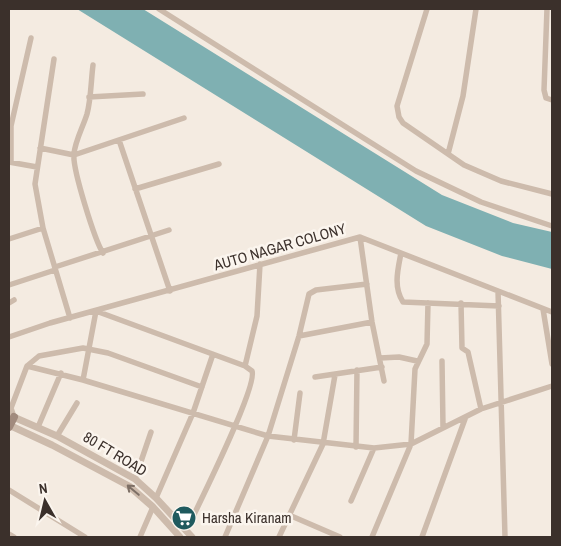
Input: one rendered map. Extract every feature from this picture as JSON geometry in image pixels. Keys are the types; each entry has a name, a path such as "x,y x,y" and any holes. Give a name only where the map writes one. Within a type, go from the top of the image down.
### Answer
{"main road":[{"path":"9,426 11,416"}],"street":[{"path":"159,9 416,171 481,202 552,226"},
{"path":"427,9 397,111 403,123 464,164 501,181 552,194"},
{"path":"448,154 463,96 476,9"},
{"path":"547,9 544,90 546,98 552,100"},
{"path":"31,38 11,126 10,162 37,168"},
{"path":"54,59 35,184 43,228 70,318"},
{"path":"93,65 87,113 74,154 75,175 86,202 96,243 103,253"},
{"path":"89,98 143,94"},
{"path":"40,148 74,154 184,118"},
{"path":"119,140 170,291"},
{"path":"134,189 219,164"},
{"path":"9,239 43,228"},
{"path":"9,285 169,230"},
{"path":"360,237 372,322 384,381"},
{"name":"AUTO NAGAR COLONY","path":"9,337 70,318 360,237 552,312"},
{"path":"400,253 396,281 401,299 407,304 428,302 500,306"},
{"path":"245,366 257,316 260,264"},
{"path":"225,537 268,436 299,336 306,299 311,292 367,284"},
{"path":"498,291 500,306 499,379 502,402 505,537"},
{"path":"372,537 411,444 415,369 427,344 428,302"},
{"path":"461,303 462,348 468,352 481,410"},
{"path":"543,309 552,364"},
{"path":"83,380 96,311 245,366 252,371 253,380 234,427 186,530"},
{"path":"299,336 372,322"},
{"path":"11,416 11,408 27,366 39,356 88,348 108,353 202,387"},
{"path":"156,498 193,413 213,354"},
{"path":"380,358 399,357 418,361"},
{"path":"442,361 443,427"},
{"path":"27,366 61,373 268,436 323,444 374,448 411,444 481,410 552,386"},
{"path":"315,377 382,366"},
{"path":"356,447 357,370"},
{"path":"38,427 61,373"},
{"path":"279,537 323,444 335,375"},
{"path":"294,440 300,393"},
{"path":"57,436 77,403"},
{"name":"80 FT ROAD","path":"11,416 57,436 135,479 156,498 192,537"},
{"path":"422,537 465,419"},
{"name":"80 FT ROAD","path":"9,426 40,439 116,478 153,507 180,537"},
{"path":"135,479 151,432"},
{"path":"351,501 374,448"},
{"path":"9,490 85,537"},
{"path":"140,537 153,507"},
{"path":"289,515 340,537"},
{"path":"9,534 14,537"}],"water":[{"path":"77,9 143,9 442,195 513,223 552,232 552,269 502,256 426,226"}],"place":[{"name":"Harsha Kiranam","path":"184,518"}]}
